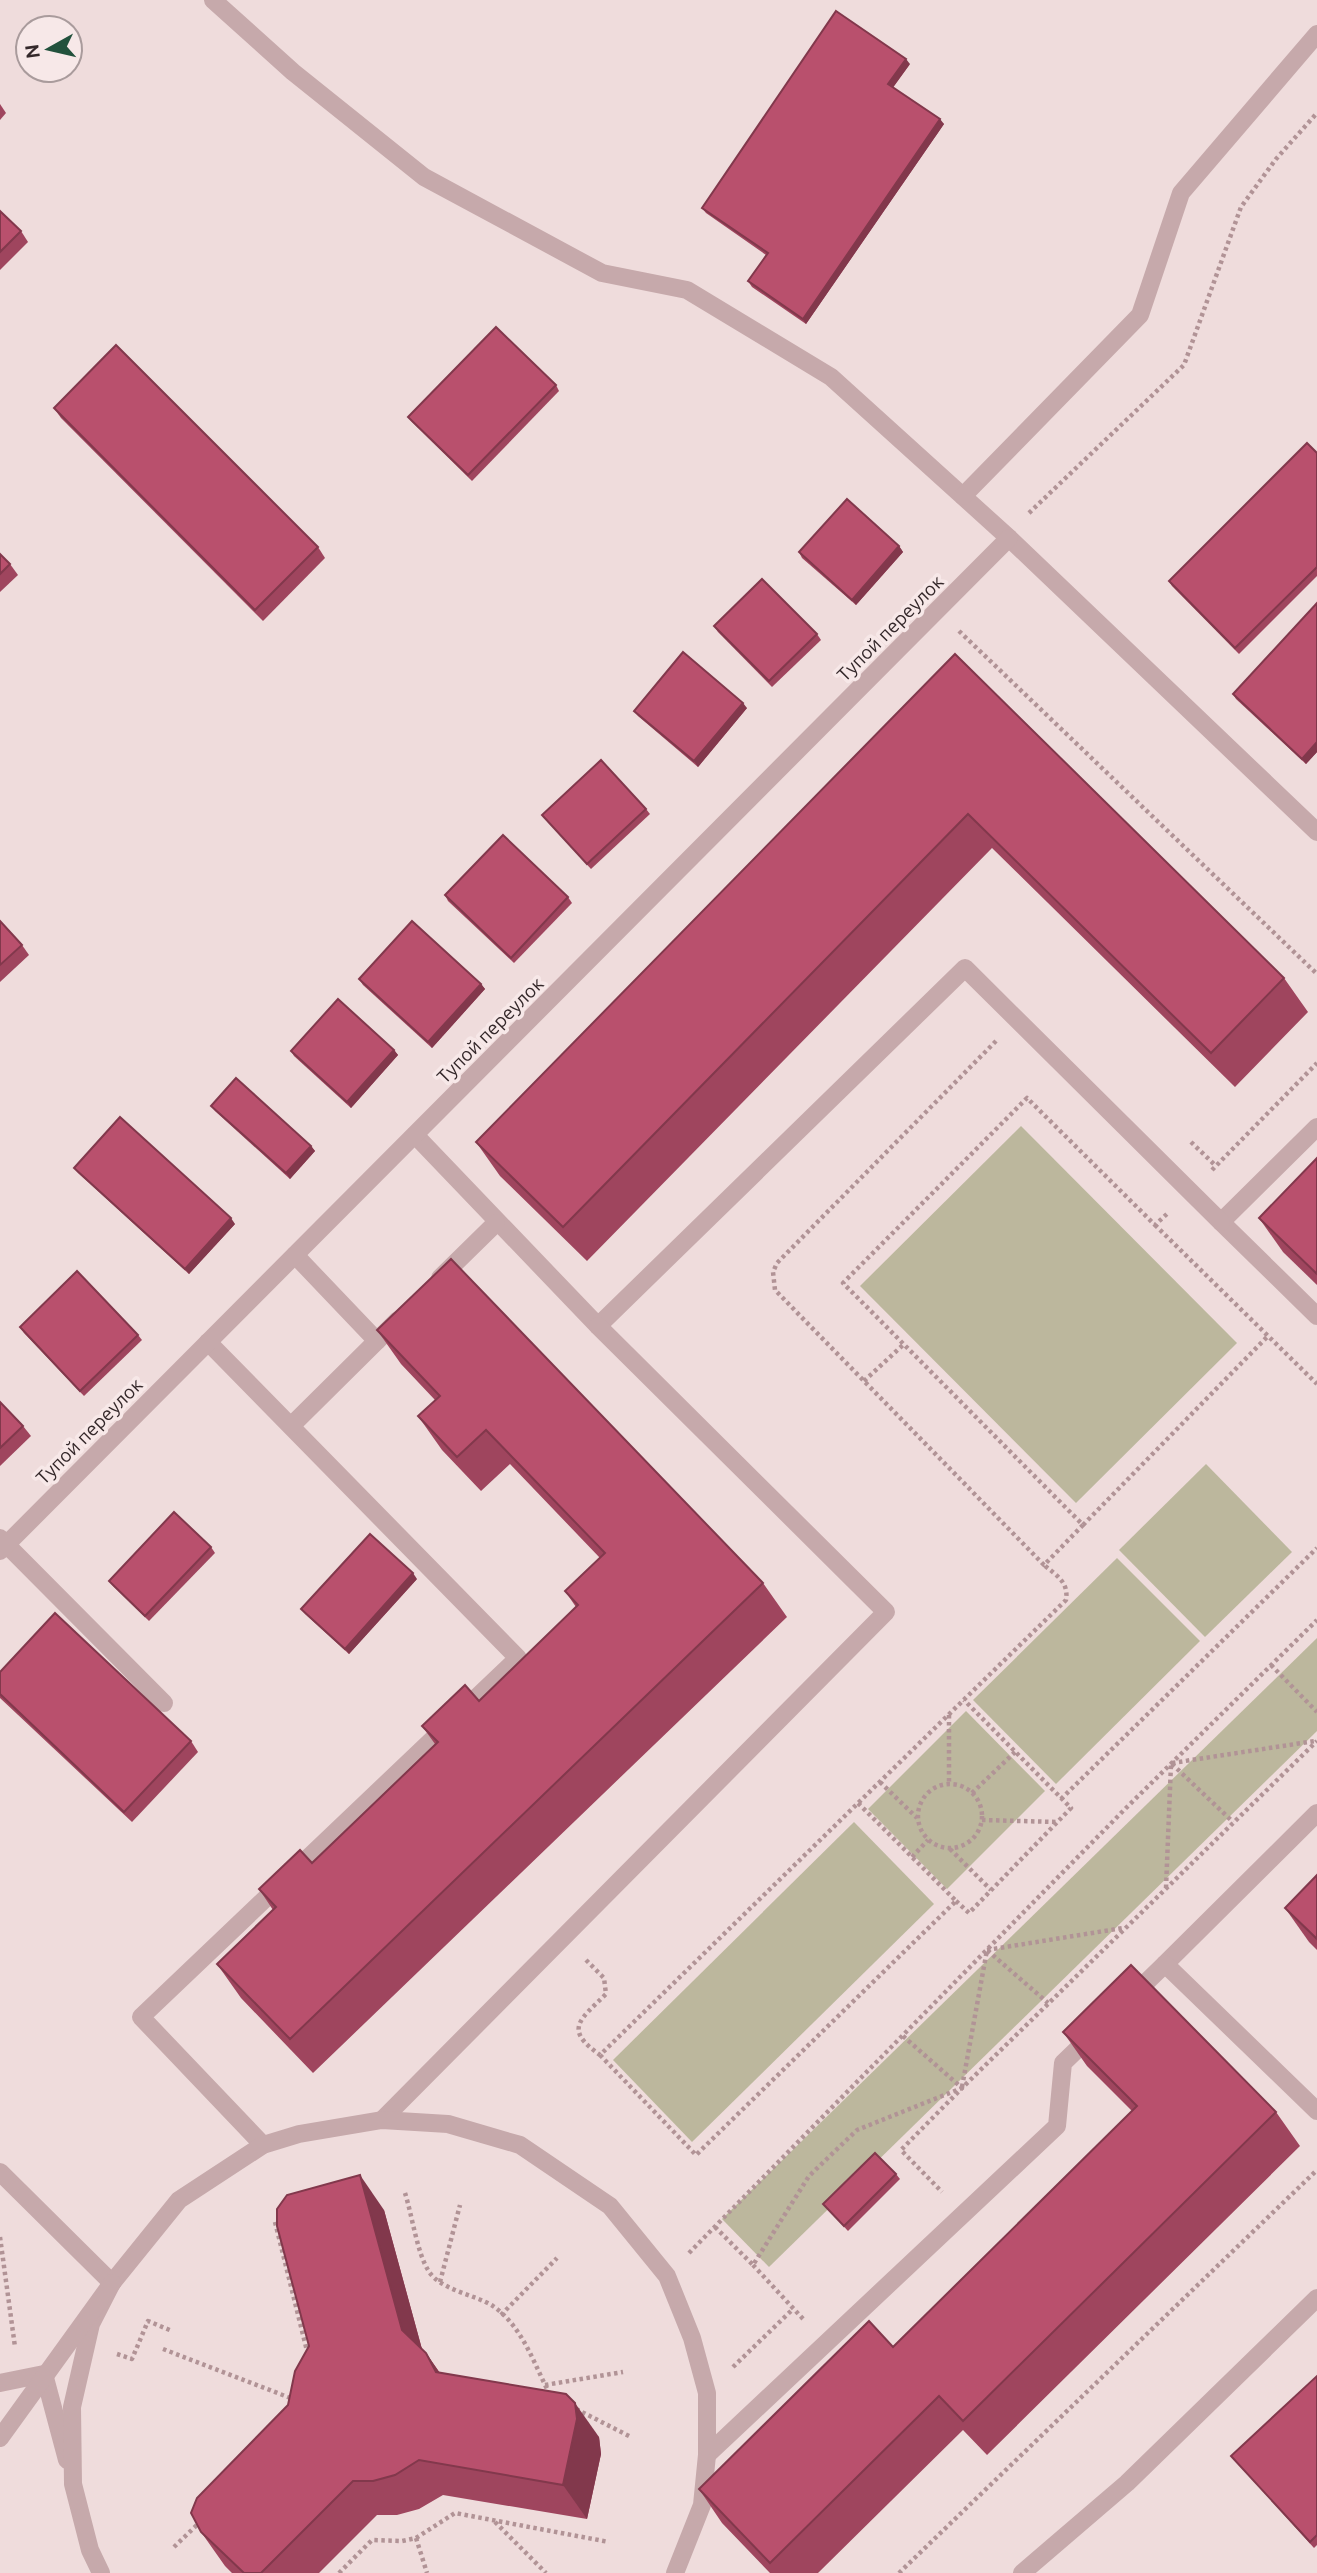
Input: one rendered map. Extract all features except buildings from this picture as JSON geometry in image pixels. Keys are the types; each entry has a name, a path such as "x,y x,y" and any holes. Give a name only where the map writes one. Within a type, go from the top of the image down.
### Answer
{"street":[{"path":"213,0 293,72 424,177 602,273 687,290 831,377 1008,537 1317,832"},
{"path":"963,496 1140,315 1181,193 1317,34"},
{"name":"Тупой переулок","path":"2,1544 415,1135 938,611 1008,537"},
{"path":"598,1326 965,968 1317,1316"},
{"path":"1221,1222 1317,1127"},
{"path":"382,2120 886,1612 496,1223 415,1135"},
{"path":"432,1287 496,1223"},
{"path":"295,1255 377,1341"},
{"path":"291,1426 413,1305"},
{"path":"208,1342 518,1658 141,2017 263,2145"},
{"path":"2,1544 164,1703"},
{"path":"707,2455 1057,2126 1063,2063 1317,1813"},
{"path":"1165,1964 1317,2112"},
{"path":"0,2438 112,2283 179,2200 263,2145 299,2134 382,2120 448,2124 520,2146 610,2206 667,2276 692,2338 707,2393 707,2455 702,2505 675,2573"},
{"path":"0,2172 112,2283"},
{"path":"73,2484 72,2407 80,2362 91,2324 112,2283"},
{"path":"1022,2573 1127,2483 1317,2298"},
{"path":"0,2383 44,2374"},
{"path":"44,2374 90,2550 101,2573"}],"path":[{"path":"1008,537 1184,365 1241,207 1276,159 1317,113"},
{"path":"938,611 1317,974"},
{"path":"600,2055 1066,1600 1068,1590 1064,1583 775,1290 773,1272 778,1263 1017,1019"},
{"path":"1156,1225 1317,1063"},
{"path":"1083,1525 843,1283 1027,1098 1317,1384"},
{"path":"1186,1138 1216,1166"},
{"path":"1044,1565 1268,1336"},
{"path":"864,1381 904,1344"},
{"path":"1061,1799 1317,1548"},
{"path":"667,2276 1171,1763 1317,1620"},
{"path":"1271,1665 1317,1712"},
{"path":"858,1803 969,1913 1071,1808 964,1700"},
{"path":"949,1714 949,1784"},
{"path":"1171,1763 1317,1741"},
{"path":"964,2214 901,2150 1317,1741"},
{"path":"972,1793 1015,1752"},
{"path":"1171,1763 1233,1822"},
{"path":"1166,1888 1171,1763"},
{"path":"880,1782 918,1818"},
{"path":"949,1849 971,1841 979,1831 982,1820 982,1808 972,1793 957,1784 934,1788 925,1796 918,1818 920,1830 928,1840 949,1849 991,1890"},
{"path":"982,1820 1058,1822"},
{"path":"911,1857 928,1840"},
{"path":"565,1936 604,1978 606,1994 581,2020 578,2034 582,2042 600,2055 696,2155 956,1901"},
{"path":"987,1950 1124,1928"},
{"path":"987,1950 1048,2003"},
{"path":"962,2088 987,1950"},
{"path":"903,2036 962,2088"},
{"path":"753,2265 809,2176 857,2130 962,2088"},
{"path":"900,2573 1317,2170"},
{"path":"405,2193 428,2270 440,2282 494,2307 524,2341 550,2396 562,2402"},
{"path":"440,2282 460,2205"},
{"path":"275,2222 309,2356"},
{"path":"715,2227 826,2343"},
{"path":"0,2237 19,2379"},
{"path":"501,2315 557,2258"},
{"path":"707,2393 793,2309"},
{"path":"112,2353 132,2359 148,2321 172,2331"},
{"path":"163,2349 299,2402"},
{"path":"545,2385 623,2372"},
{"path":"573,2408 631,2437"},
{"path":"340,2572 372,2540 388,2542 415,2538 455,2513 609,2542"},
{"path":"174,2547 204,2518"},
{"path":"493,2520 546,2573"},
{"path":"415,2538 427,2573"}],"shaded area":[{"path":"1021,1126 1237,1343 1076,1503 860,1286"},
{"path":"1206,1464 1292,1552 1205,1637 1119,1550"},
{"path":"1117,1558 1200,1641 1056,1784 973,1700"},
{"path":"1317,1638 1317,1731 769,2267 722,2219"},
{"path":"966,1711 1045,1791 947,1889 868,1809"},
{"path":"854,1822 934,1904 692,2142 613,2060"}]}
